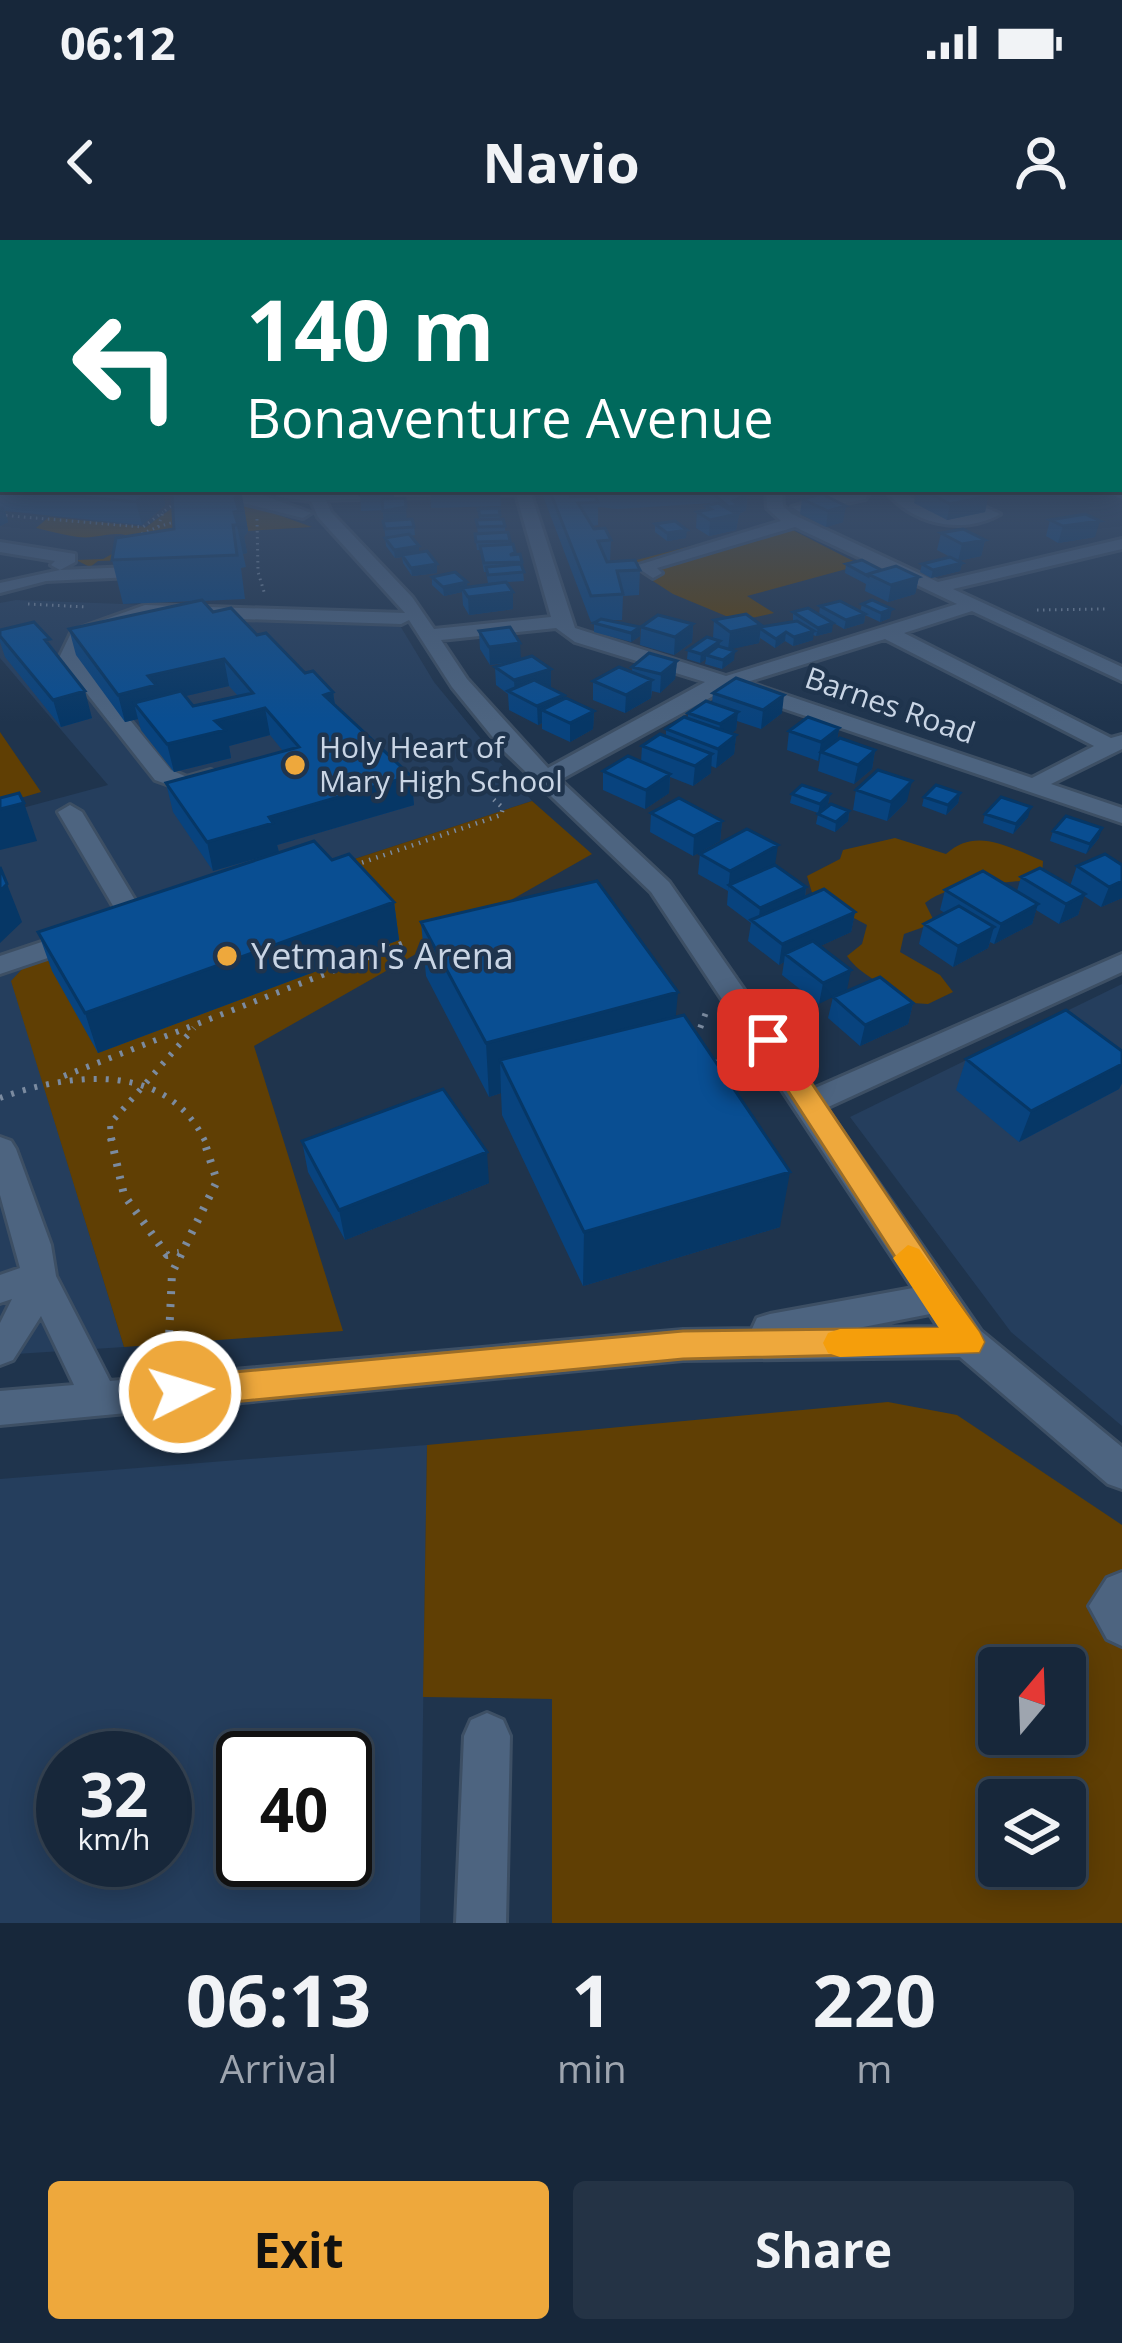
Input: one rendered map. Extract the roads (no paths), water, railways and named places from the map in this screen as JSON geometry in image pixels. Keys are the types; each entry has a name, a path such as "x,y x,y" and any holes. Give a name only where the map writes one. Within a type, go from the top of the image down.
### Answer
{"street":[{"path":"46,576 59,566"},
{"path":"374,566 431,635 470,697 545,779 660,886 811,1102 935,1299 968,1342 1122,1471"},
{"path":"431,635 562,622 545,566"},
{"path":"645,566 653,573"},
{"path":"892,566 1122,675"},
{"path":"934,588 1030,566"},
{"path":"0,588 46,576 183,570"},
{"path":"545,779 725,681 971,606"},
{"path":"56,632 86,631 145,610 401,618"},
{"name":"Barnes Road","path":"562,622 568,632 582,638 725,681 1122,817"},
{"path":"86,631 69,648 69,658 163,776 187,784 228,773"},
{"path":"885,631 1116,743"},
{"path":"1034,788 1050,773 1116,743"},
{"path":"0,965 134,920 70,812"},
{"path":"811,1102 1122,962"},
{"path":"0,1149 34,1245 39,1276 100,1400"},
{"path":"0,1289 39,1276"},
{"path":"0,1349 18,1328 39,1276"},
{"path":"683,1345 935,1299"},
{"path":"0,1408 683,1345 968,1342"},
{"path":"1122,1593 1111,1606 1122,1624"},
{"path":"481,1923 487,1736"}],"place":[{"name":"Holy Heart of Mary High School","path":"295,765"},
{"name":"Yetman's Arena","path":"227,956"}]}
